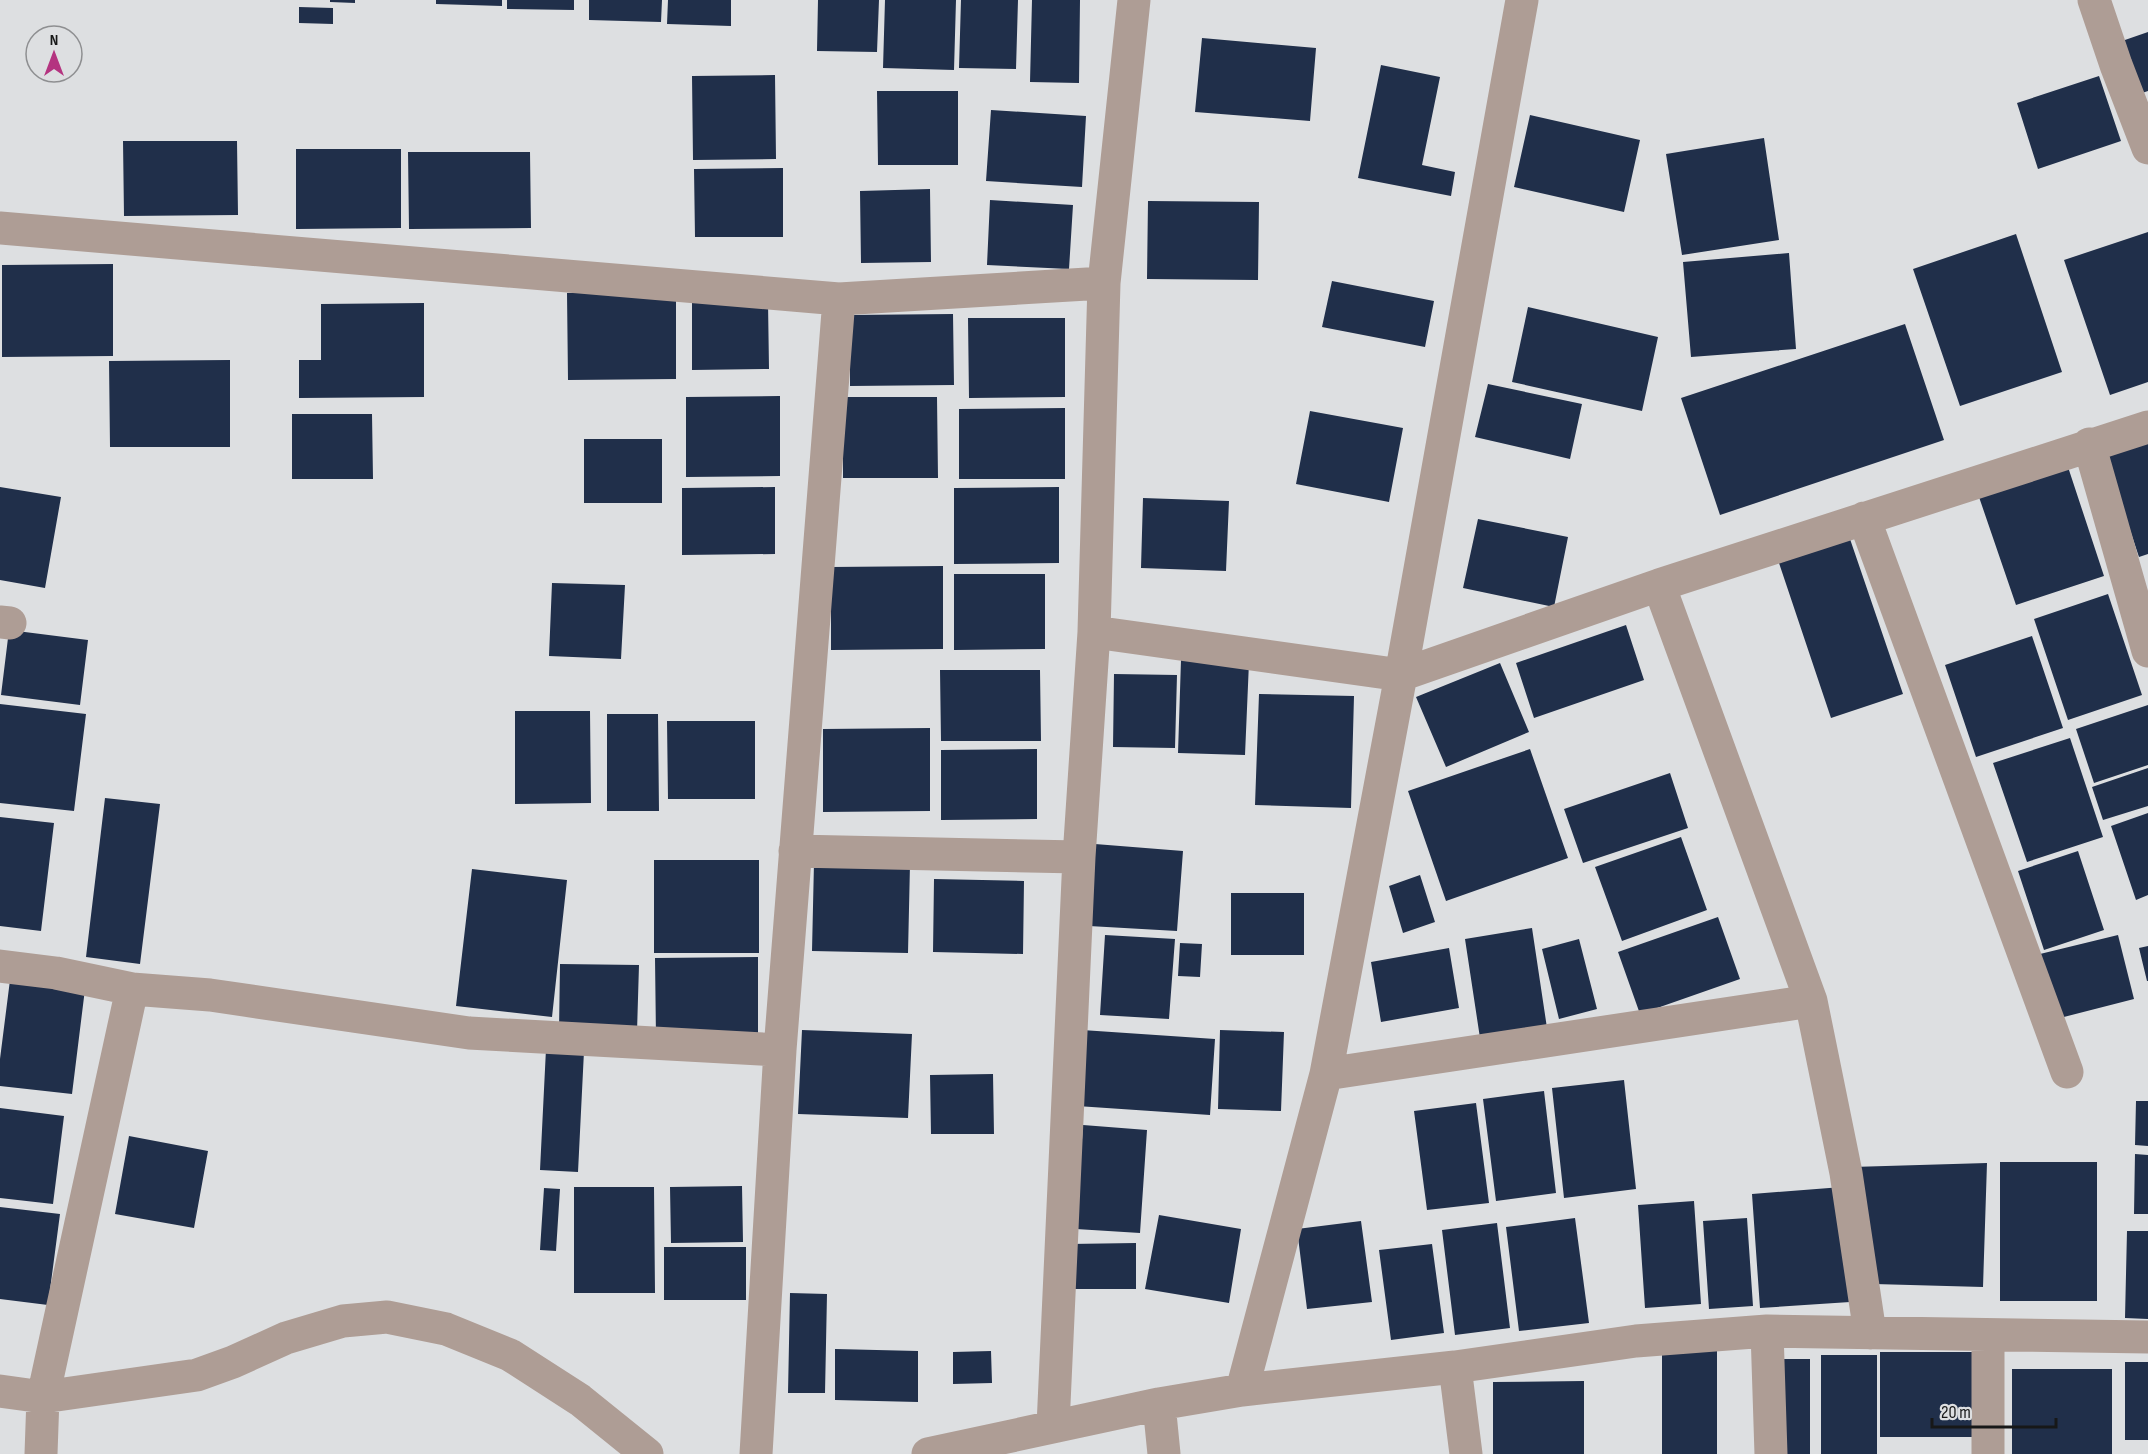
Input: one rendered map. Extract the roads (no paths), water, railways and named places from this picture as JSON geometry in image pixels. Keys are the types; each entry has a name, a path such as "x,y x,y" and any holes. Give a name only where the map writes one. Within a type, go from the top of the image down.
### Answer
{"street":[{"path":"1053,1426 1078,857 1094,632 1104,283 1134,0"},
{"path":"1242,1390 1326,1074 1401,675 1522,0"},
{"path":"2094,0 2148,148"},
{"path":"0,228 839,299 1104,283"},
{"path":"756,1454 780,1050 839,299"},
{"path":"1094,632 1401,675 1659,585 2148,427"},
{"path":"2090,444 2148,651"},
{"path":"1864,518 2067,1072"},
{"path":"1659,585 1810,1001 1846,1173 1870,1333"},
{"path":"795,851 1078,857"},
{"path":"0,966 56,973 132,989 210,995 469,1033 780,1050"},
{"path":"41,1454 43,1398 132,989"},
{"path":"1326,1074 1810,1001"},
{"path":"0,1391 43,1398 197,1376 286,1338 342,1321 387,1317 446,1329 510,1355 580,1400 647,1454"},
{"path":"928,1454 1159,1404 1242,1390 1455,1367 1636,1341 1767,1331 2148,1337"},
{"path":"1767,1331 1771,1454"},
{"path":"1988,1336 1988,1454"},
{"path":"1455,1367 1466,1454"},
{"path":"1159,1404 1164,1454"}]}
